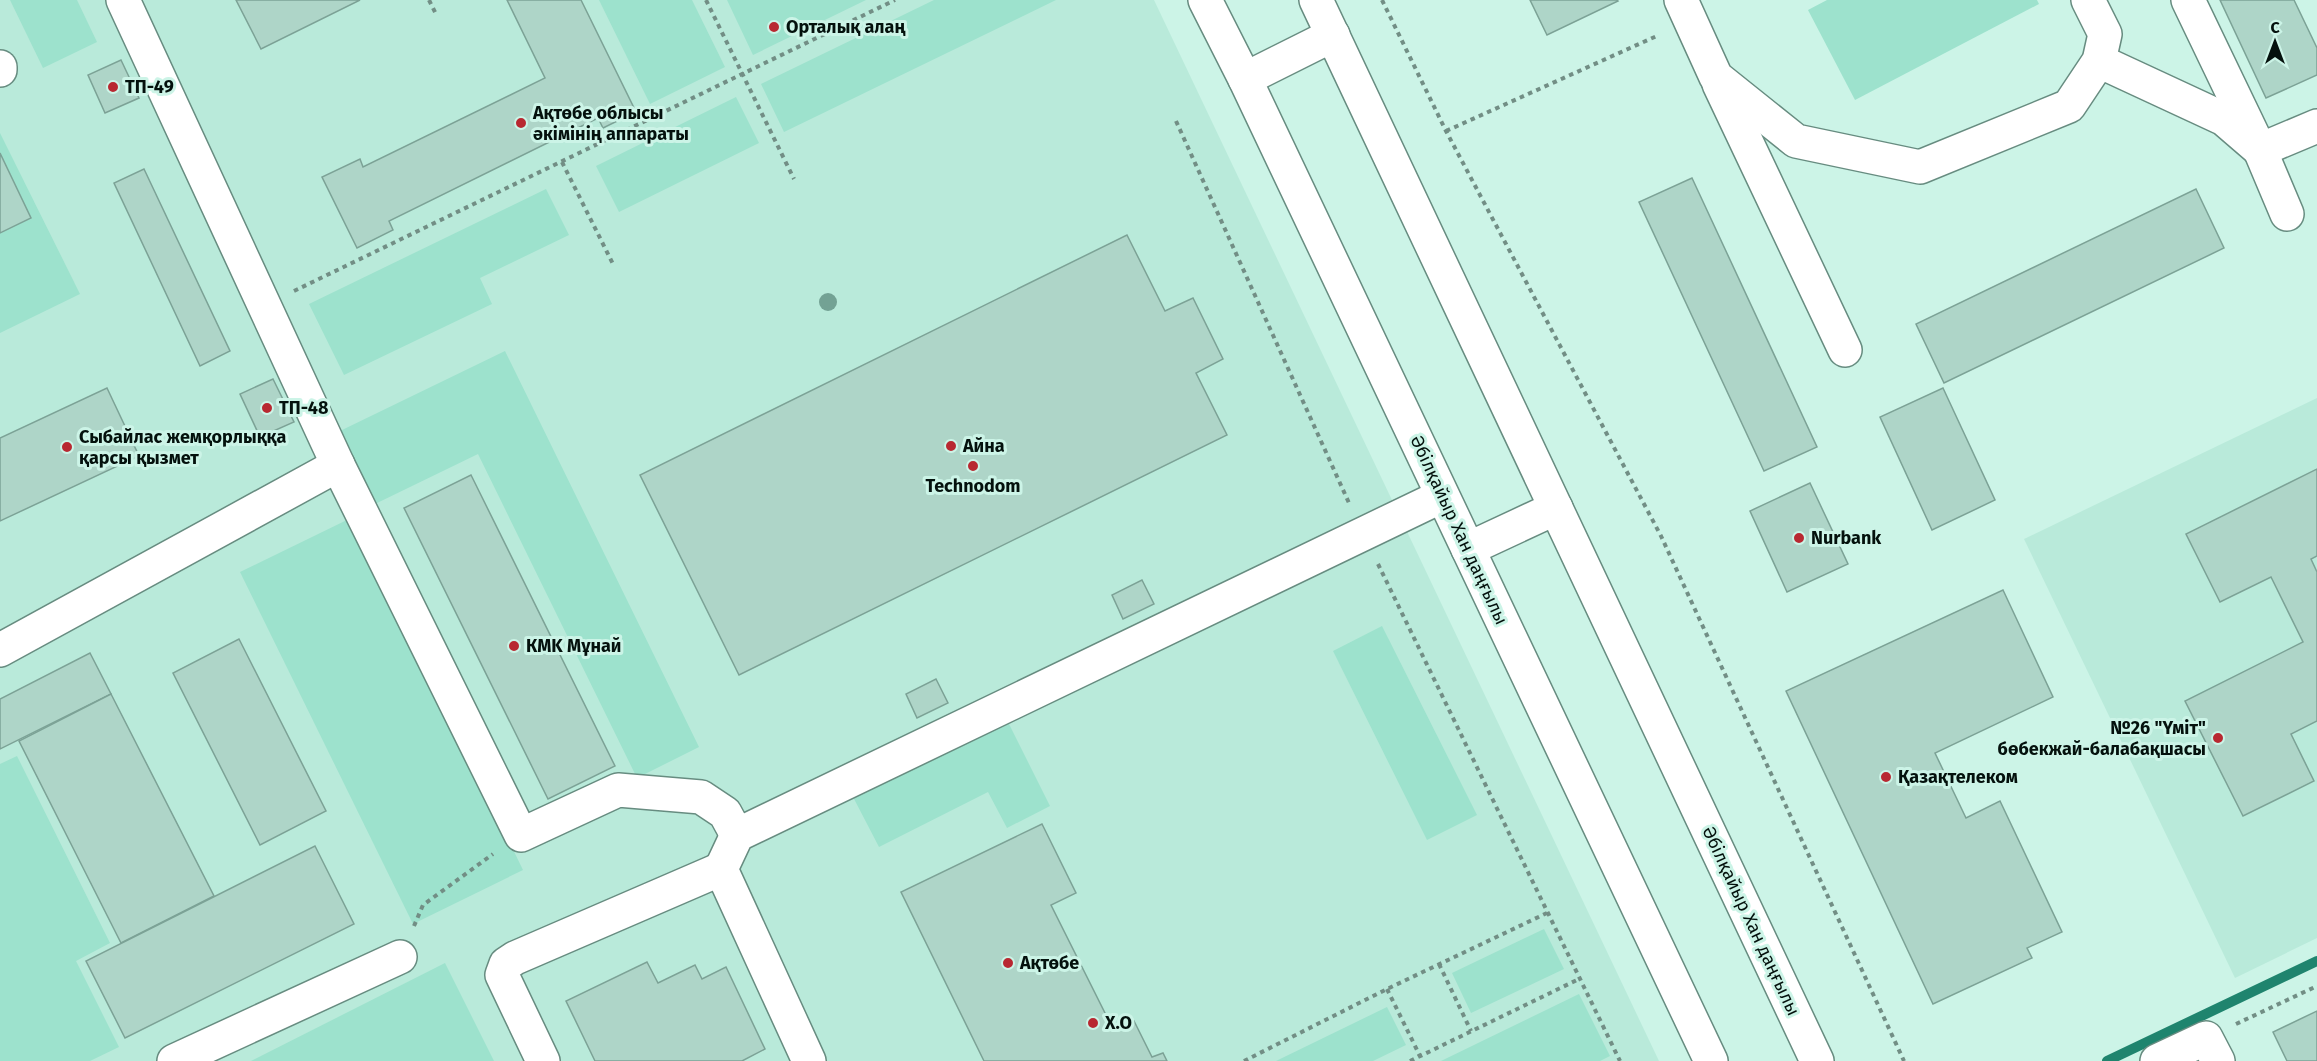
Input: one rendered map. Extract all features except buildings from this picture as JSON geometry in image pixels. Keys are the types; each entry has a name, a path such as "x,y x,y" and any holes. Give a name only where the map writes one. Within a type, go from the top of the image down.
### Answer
{"main road":[{"path":"123,0 338,465 521,835 618,790 701,797 725,813 737,835"},
{"name":"Әбілқайыр Хан даңғылы","path":"1205,0 1245,79 1711,1061"},
{"name":"Әбілқайыр Хан даңғылы","path":"1316,0 1817,1061"},
{"path":"1716,77 1796,141 1920,167 2070,106 2099,61 2105,34 2088,0"},
{"path":"2188,0 2260,150 2287,214"},
{"path":"1686,10 1845,350"},
{"path":"1245,79 1333,35"},
{"path":"2099,61 2224,119 2260,150"},
{"path":"2260,150 2317,126"},
{"path":"0,650 338,465"},
{"path":"543,1061 502,975 506,964 515,958 721,869 737,835 1442,496"},
{"path":"1468,549 1556,508"},
{"path":"721,869 809,1061"},
{"path":"174,1061 400,957"},
{"path":"2157,1061 2212,1050"}],"path":[{"path":"429,0 436,14"},
{"path":"706,0 794,179"},
{"path":"263,305 895,0"},
{"path":"1382,0 1446,131 1661,536 1904,1061"},
{"path":"1446,131 1686,10"},
{"path":"1176,121 1363,534 1620,1061"},
{"path":"562,162 614,266"},
{"path":"400,957 423,905 521,835"},
{"path":"1244,1061 1387,989 1547,913"},
{"path":"1439,964 1471,1031"},
{"path":"1410,1061 1579,979"},
{"path":"2212,1050 2317,986"},
{"path":"1387,989 1420,1056"}],"shaded area":[{"path":"0,0 1154,0 1659,1061 0,1061"},
{"path":"10,0 77,0 97,42 43,68"},
{"path":"599,0 692,0 725,67 650,104"},
{"name":"Орталық алаң","path":"727,0 866,0 753,55"},
{"path":"934,0 1056,0 784,132 761,84"},
{"path":"1827,0 2037,0 2039,4 1855,100 1808,10"},
{"path":"736,97 759,143 619,212 596,166"},
{"path":"0,133 80,294 0,333"},
{"path":"546,189 569,235 480,278 492,304 344,375 309,304"},
{"path":"505,351 699,747 637,778 478,454 375,504 340,431"},
{"name":"№26 \"Үміт\" бөбекжай-балабақшасы","path":"2317,398 2317,938 2235,978 2024,539"},
{"path":"351,518 523,870 413,924 240,572"},
{"path":"1382,626 1477,815 1427,840 1333,651"},
{"path":"1006,718 1050,806 1007,828 988,792 879,847 852,795"},
{"path":"17,756 110,943 76,961 119,1047 90,1061 0,1061 0,764"},
{"path":"1544,929 1564,969 1471,1013 1452,973"},
{"path":"445,963 494,1061 251,1061"},
{"path":"1579,994 1610,1056 1600,1061 1441,1061"},
{"path":"1387,1007 1406,1045 1373,1061 1276,1061"}],"waterway":[{"path":"2107,1061 2317,961"}],"place":[{"name":"Орталық алаң","path":"774,27"},
{"name":"ТП-49","path":"113,87"},
{"name":"Ақтөбе облысы әкімінің аппараты","path":"521,123"},
{"name":"ТП-48","path":"267,408"},
{"name":"Айна","path":"951,446"},
{"name":"Сыбайлас жемқорлыққа қарсы қызмет","path":"67,447"},
{"name":"Technodom","path":"973,466"},
{"name":"Nurbank","path":"1799,538"},
{"name":"КMK Мұнай","path":"514,646"},
{"name":"№26 \"Үміт\" бөбекжай-балабақшасы","path":"2218,738"},
{"name":"Қазақтелеком","path":"1886,777"},
{"name":"Ақтөбе","path":"1008,963"},
{"name":"X.O","path":"1093,1023"}]}
